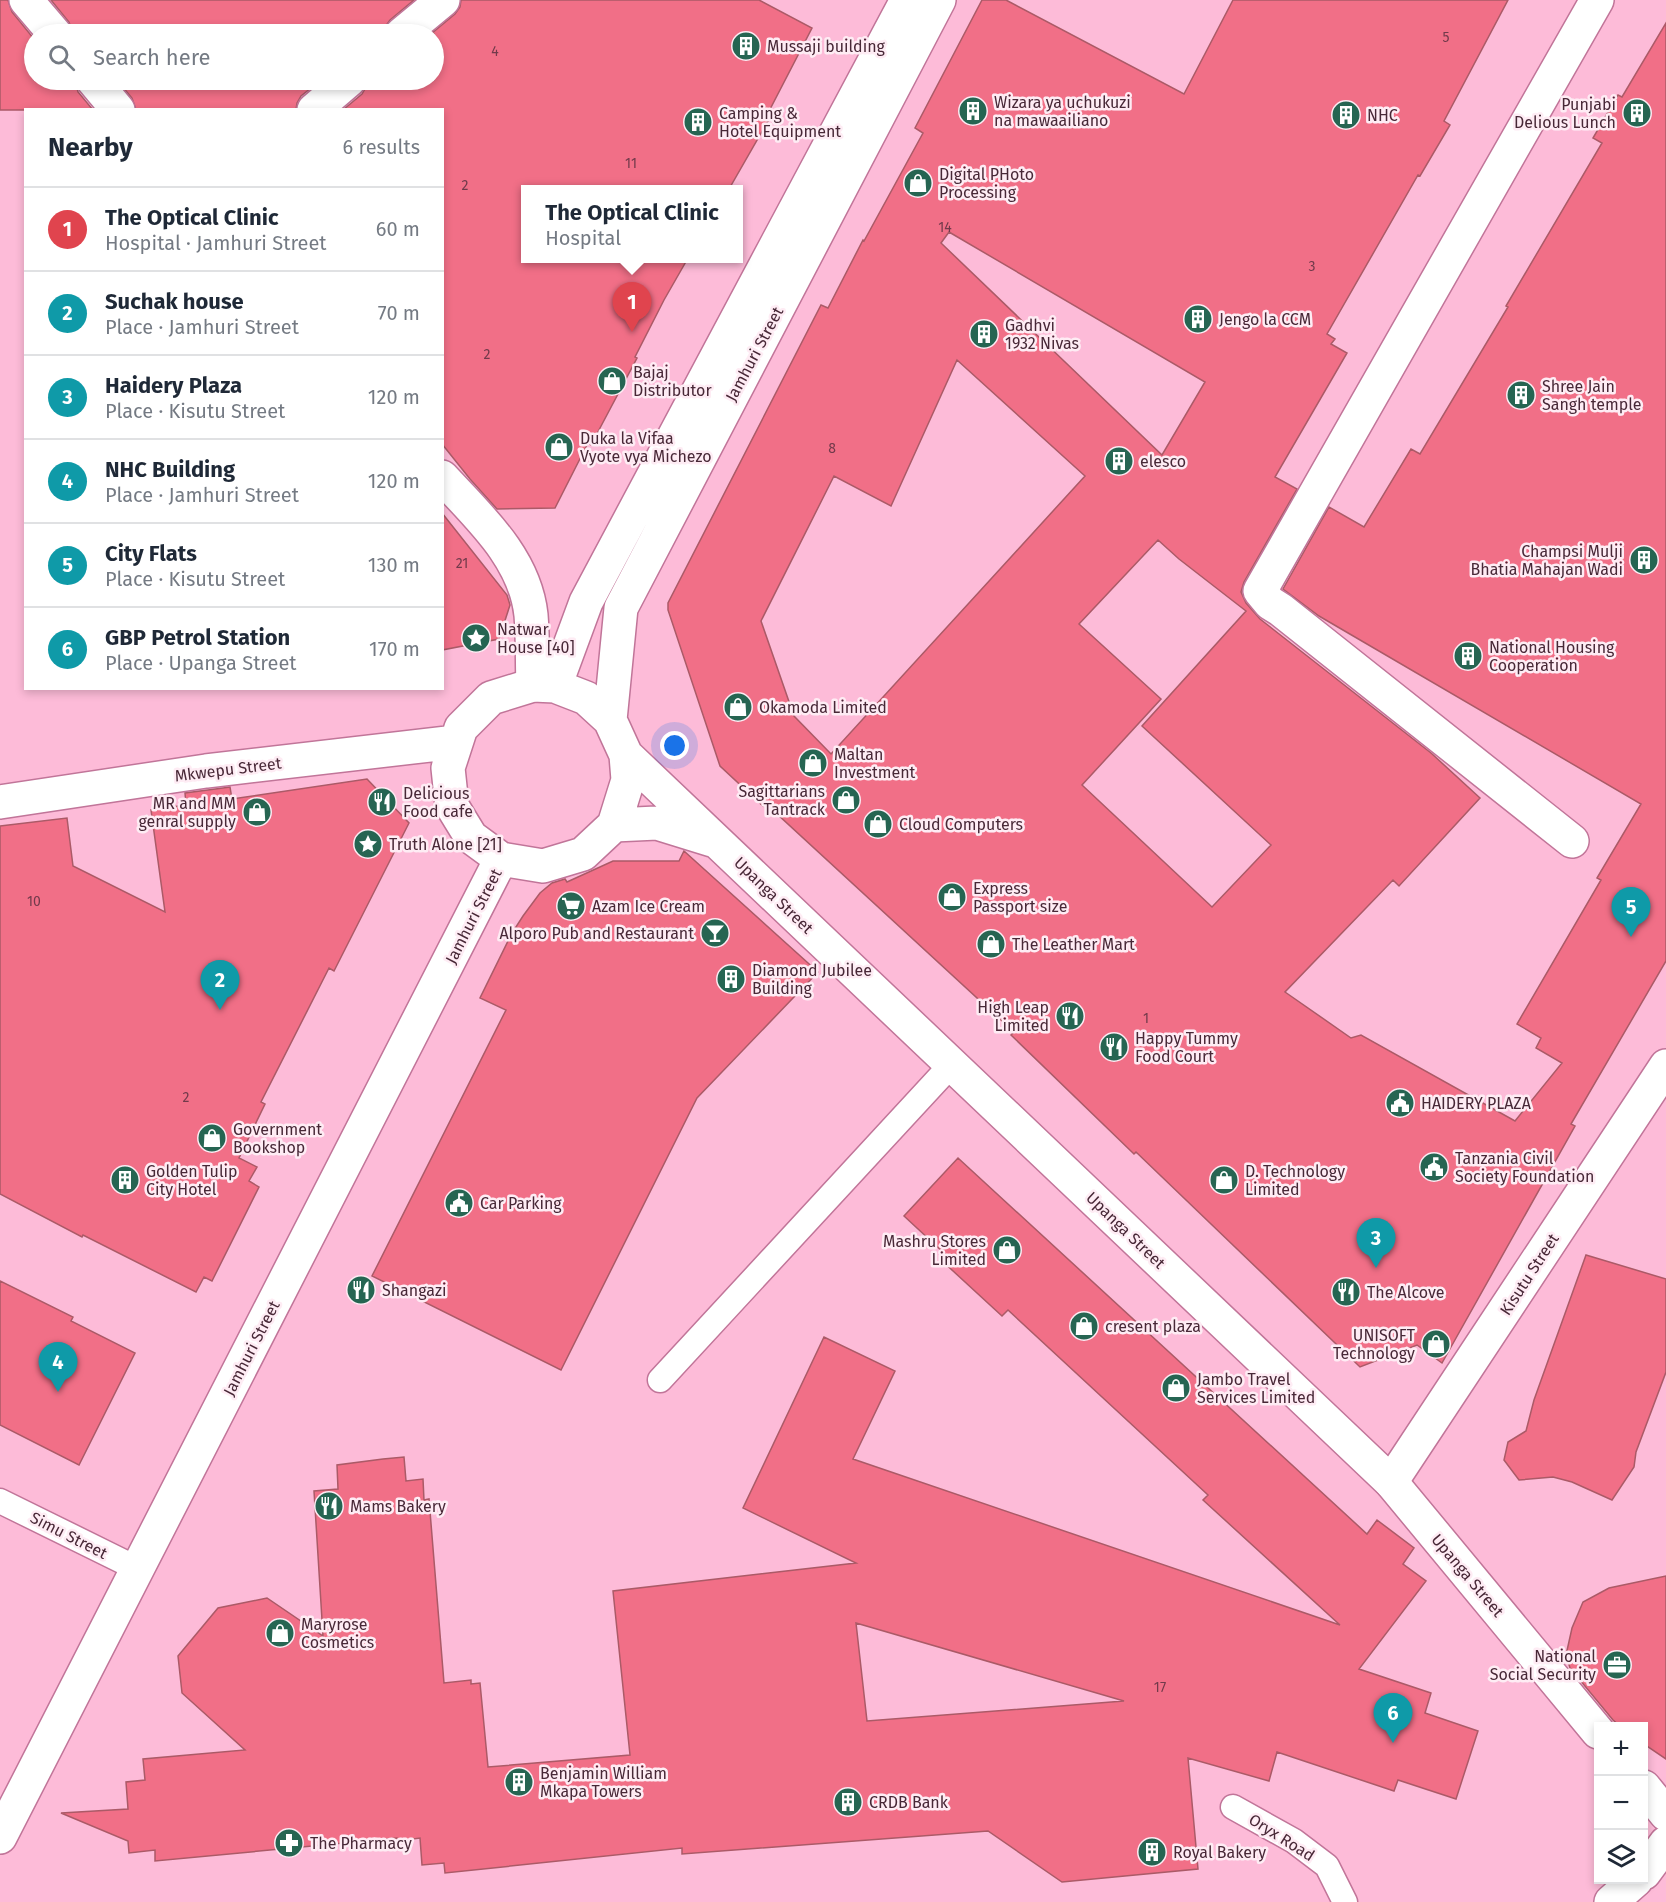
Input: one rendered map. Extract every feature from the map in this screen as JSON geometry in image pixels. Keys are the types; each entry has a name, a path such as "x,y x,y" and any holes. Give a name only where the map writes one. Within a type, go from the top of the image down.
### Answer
{"street":[{"path":"26,0 46,24"},
{"path":"414,24 443,0"},
{"name":"Jamhuri Street","path":"544,686 586,602 907,0"},
{"name":"Jamhuri Street","path":"610,720 621,608 939,0"},
{"path":"1572,841 1270,603 1260,591 1598,0"},
{"path":"101,90 116,108"},
{"path":"316,108 337,90"},
{"path":"444,479 497,538 517,568 531,614 544,686"},
{"path":"544,686 586,698 610,720 626,755 628,780 614,825 583,854 543,866 501,859 471,837 452,806 448,768 461,728 492,698 544,686"},
{"name":"Mkwepu Street","path":"0,802 206,771 456,742"},
{"name":"Upanga Street","path":"626,755 1392,1482 1594,1726"},
{"path":"614,825 657,823 719,843"},
{"name":"Jamhuri Street","path":"0,1837 501,859"},
{"name":"Kisutu Street","path":"1392,1482 1666,1066"},
{"path":"1648,1792 1666,1814"},
{"path":"1648,1868 1666,1843"},
{"path":"1611,1902 1631,1884"}],"lane":[{"path":"660,1380 952,1064"},
{"name":"Simu Street","path":"0,1501 138,1569"},
{"name":"Oryx Road","path":"1233,1807 1294,1841 1327,1866 1345,1902"}],"building":[{"path":"0,0 8,0 12,12 24,27 24,90 78,90 91,108 0,110"},
{"path":"51,0 414,0 387,24 70,24"},
{"path":"461,0 759,0 812,28 765,119 768,121 731,185 521,185 521,263 685,263 591,445 588,443 555,508 497,509 444,446 444,108 345,108 364,90 444,90 443,24 460,7"},
{"path":"982,0 1006,0 1184,94 1233,0 1508,0 1444,121 1450,125 1420,176 1418,175 1327,334 1335,339 1331,344 1347,353 1275,477 1297,489 1244,582 1241,592 1246,603 1260,619 1431,753 1480,798 1399,886 1393,880 1285,992 1351,1038 1361,1035 1515,1121 1562,1063 1536,1048 1541,1038 1517,1024 1601,880 1597,878 1641,804 1319,616 1283,589 1329,507 1364,527 1411,449 1420,454 1602,143 1593,138 1618,95 1622,97 1666,23 1666,961 1571,1124 1575,1126 1442,1363 1417,1345 1360,1367 1011,1035 1014,1032 765,803 763,806 720,766 668,610 668,603 821,305 828,308 923,133 915,128","holes":["949,232 1205,382 1162,455 941,243","957,360 1085,476 831,754 794,716 761,621 834,476 891,506","1158,540 1246,611 1142,726 1271,845 1212,907 1082,785 1161,699 1079,624"]},
{"path":"125,90 308,90 301,96 296,108 135,108 132,98"},
{"path":"444,516 507,595 510,605 499,639 444,650"},
{"path":"367,779 409,823 334,971 329,968 261,1102 265,1104 239,1158 257,1167 249,1181 259,1187 212,1281 204,1277 196,1292 0,1194 0,826 67,818 73,866 165,912 151,810 186,805 185,793 230,787 232,799"},
{"path":"684,851 818,972 697,1098 561,1370 372,1276 506,1010 480,998 512,933 523,916 540,893 552,883 565,879 567,882 613,861 679,861"},
{"path":"958,1158 1367,1534 1377,1520 1414,1548 1403,1564 1426,1581 1359,1669 1431,1693 1425,1713 1478,1731 1456,1799 1398,1780 1394,1791 1277,1752 1269,1781 1188,1758 1198,1869 1062,1882 988,1831 682,1854 682,1848 445,1873 444,1863 422,1865 420,1838 398,1841 397,1838 155,1861 155,1850 129,1853 128,1841 61,1813 128,1809 126,1782 145,1780 143,1759 245,1750 182,1693 178,1656 218,1608 267,1598 323,1636 314,1491 338,1489 337,1465 383,1459 404,1457 406,1481 423,1479 424,1500 429,1499 444,1683 471,1680 471,1684 480,1683 488,1767 630,1755 613,1591 856,1563 743,1508 824,1337 895,1371 853,1459 1340,1625 1203,1500 1208,1495 1008,1310 1002,1316 940,1259 945,1254 904,1216","holes":["856,1623 1124,1701 867,1721"]},
{"path":"1586,1255 1666,1279 1666,1372 1636,1452 1634,1467 1612,1500 1572,1482 1553,1477 1519,1480 1504,1460 1508,1442 1526,1431 1534,1400"},
{"path":"0,1281 73,1317 71,1321 135,1353 79,1465 0,1425"},
{"name":"National Social Security","path":"1666,1576 1666,1759 1648,1747 1648,1722 1615,1722 1570,1668 1566,1655 1572,1628 1583,1602 1609,1588"}],"place":[{"name":"Mussaji building","path":"746,46"},
{"name":"Wizara ya uchukuzi na mawaailiano","path":"973,111"},
{"name":"Punjabi Delious Lunch","path":"1637,113"},
{"name":"NHC","path":"1346,115"},
{"name":"Camping & Hotel Equipment","path":"698,122"},
{"name":"Digital PHoto Processing","path":"918,183"},
{"name":"Jengo la CCM","path":"1198,319"},
{"name":"The Optical Clinic","path":"632,332"},
{"name":"Gadhvi 1932 Nivas","path":"984,334"},
{"name":"Bajaj Distributor","path":"612,381"},
{"name":"Shree Jain Sangh temple","path":"1521,395"},
{"name":"Duka la Vifaa Vyote vya Michezo","path":"559,447"},
{"name":"elesco","path":"1119,461"},
{"name":"Champsi Mulji Bhatia Mahajan Wadi","path":"1644,560"},
{"name":"Natwar House [40]","path":"476,638"},
{"name":"National Housing Cooperation","path":"1468,656"},
{"name":"Okamoda Limited","path":"738,707"},
{"name":"Maltan Investment","path":"813,763"},
{"name":"Sagittarians Tantrack","path":"846,800"},
{"name":"Delicious Food cafe","path":"382,802"},
{"name":"MR and MM genral supply","path":"257,812"},
{"name":"Cloud Computers","path":"878,824"},
{"name":"Truth Alone [21]","path":"368,844"},
{"name":"Express Passport size","path":"952,897"},
{"name":"Azam Ice Cream","path":"571,906"},
{"name":"Alporo Pub and Restaurant","path":"715,933"},
{"name":"City Flats","path":"1631,937"},
{"name":"The Leather Mart","path":"991,944"},
{"name":"Diamond Jubilee Building","path":"731,979"},
{"name":"Suchak house","path":"220,1010"},
{"name":"High Leap Limited","path":"1070,1016"},
{"name":"Happy Tummy Food Court","path":"1114,1047"},
{"name":"HAIDERY PLAZA","path":"1400,1103"},
{"name":"Government Bookshop","path":"212,1138"},
{"name":"Tanzania Civil Society Foundation","path":"1434,1167"},
{"name":"Golden Tulip City Hotel","path":"125,1180"},
{"name":"D. Technology Limited","path":"1224,1180"},
{"name":"Car Parking","path":"459,1203"},
{"name":"Mashru Stores Limited","path":"1007,1250"},
{"name":"Haidery Plaza","path":"1376,1268"},
{"name":"Shangazi","path":"361,1290"},
{"name":"The Alcove","path":"1346,1292"},
{"name":"cresent plaza","path":"1084,1326"},
{"name":"UNISOFT Technology","path":"1436,1344"},
{"name":"Jambo Travel Services Limited","path":"1176,1388"},
{"name":"NHC Building","path":"58,1392"},
{"name":"Mams Bakery","path":"329,1506"},
{"name":"Maryrose Cosmetics","path":"280,1633"},
{"name":"National Social Security","path":"1617,1665"},
{"name":"GBP Petrol Station","path":"1393,1743"},
{"name":"Benjamin William Mkapa Towers","path":"519,1782"},
{"name":"CRDB Bank","path":"848,1802"},
{"name":"The Pharmacy","path":"289,1843"},
{"name":"Royal Bakery","path":"1152,1852"}]}
